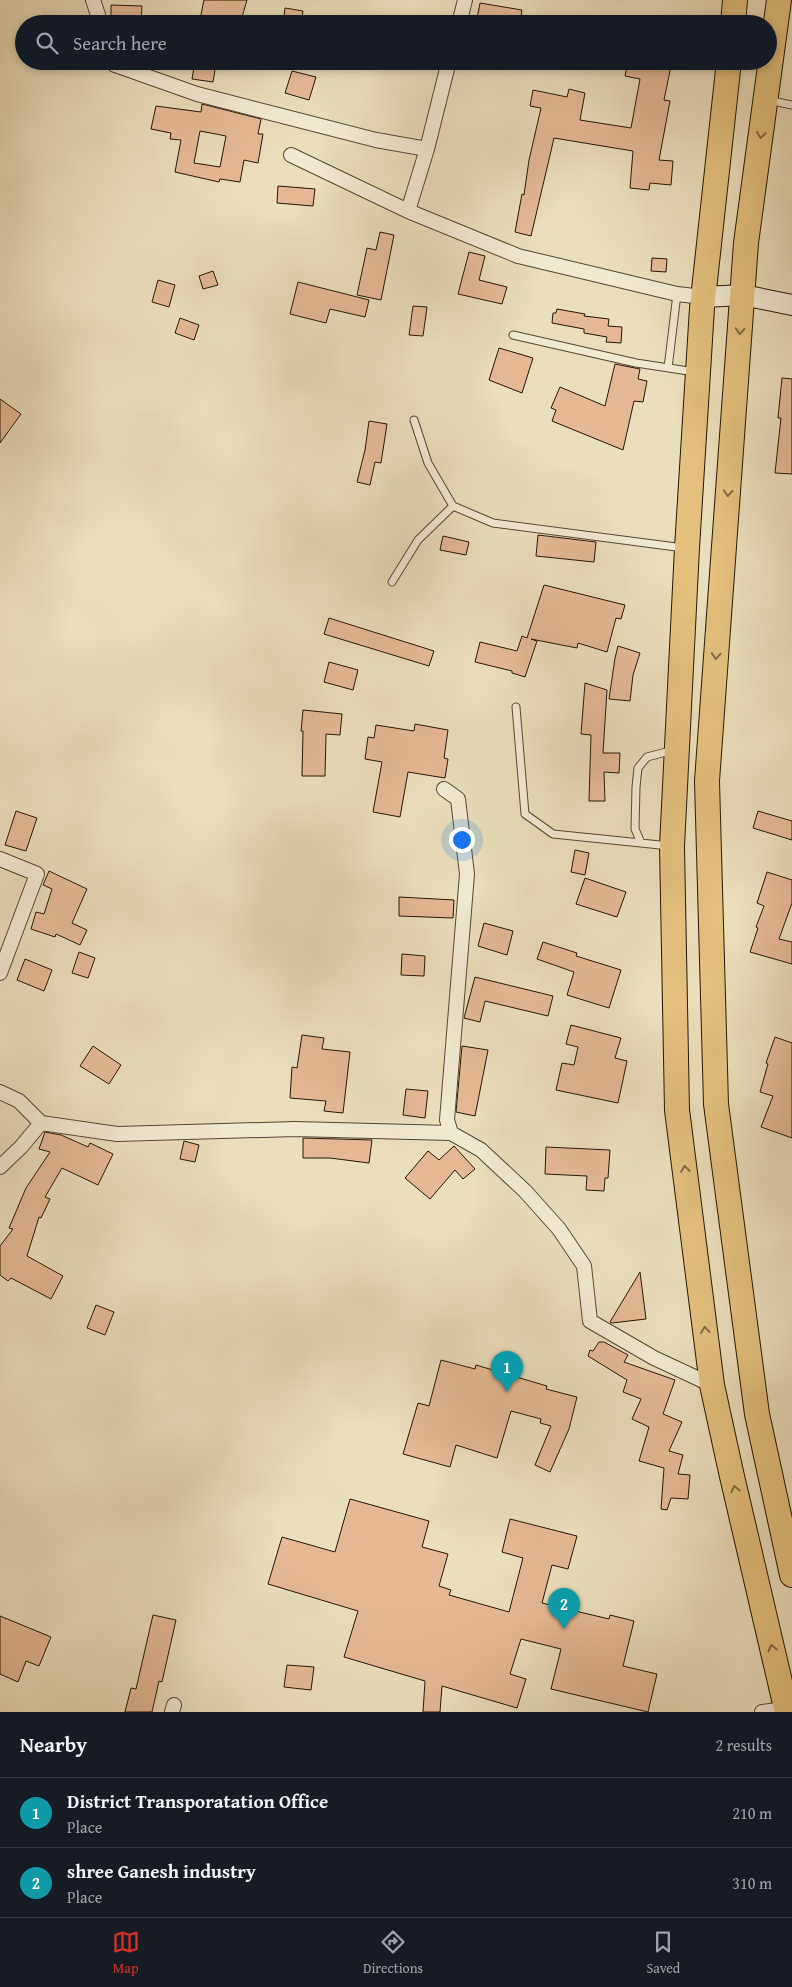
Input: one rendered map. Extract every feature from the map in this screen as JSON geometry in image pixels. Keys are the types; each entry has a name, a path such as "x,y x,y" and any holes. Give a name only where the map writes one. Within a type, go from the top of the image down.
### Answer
{"highway":[{"path":"734,15 735,0"},
{"path":"777,15 779,0"},
{"path":"728,70 703,297 687,548 672,846 677,1110 712,1385 730,1472 789,1710"},
{"path":"769,70 746,243 707,781 716,1104 757,1414 792,1576"}],"main road":[{"path":"703,297 743,295 792,305"}],"street":[{"path":"93,0 98,15"},
{"path":"461,15 465,0"},
{"path":"129,70 197,94 376,140 426,149"},
{"path":"408,212 447,70"},
{"path":"291,155 408,212 518,256 677,294 703,297"},
{"path":"444,788 458,799 467,874 447,1120 451,1133"},
{"path":"0,859 37,874 0,974"},
{"path":"0,1092 19,1101 41,1123 117,1134 295,1129 451,1133 481,1150 525,1191 559,1229 584,1266 590,1321 654,1358 712,1385"},
{"path":"0,1167 21,1148 41,1123"},
{"path":"762,1712 789,1710"}],"lane":[{"path":"765,100 792,105"},
{"path":"668,368 677,294"},
{"path":"513,334 636,363 698,373"},
{"path":"414,420 428,463 453,506 493,523 687,548"},
{"path":"392,582 418,540 453,506"},
{"path":"516,707 526,814 553,834 672,846"},
{"path":"641,843 635,829 638,768 647,757 677,750"}],"building":[{"path":"204,0 247,0 243,15 201,15"},
{"path":"480,3 522,10 521,15 478,15"},
{"path":"111,5 142,6 142,15 111,15"},
{"path":"285,8 303,11 302,15 284,15"},
{"path":"194,70 215,70 213,82 192,79"},
{"path":"626,70 670,70 664,100 670,101 659,160 673,161 671,185 650,183 649,190 630,188 633,151 554,138 531,236 515,232 541,108 530,106 533,90 567,97 569,89 585,93 580,120 631,128 640,79 625,76"},
{"path":"292,71 316,77 309,100 285,93"},
{"path":"202,104 261,119 258,134 263,134 258,163 244,160 240,182 220,179 219,182 175,172 181,140 170,139 171,133 151,129 156,106 201,112","holes":["200,131 226,136 220,167 194,163"]},
{"path":"278,186 315,189 313,206 277,203"},
{"path":"380,232 394,235 381,300 357,295 367,248 376,250"},
{"path":"469,252 485,256 479,280 507,287 502,304 458,294"},
{"path":"652,258 667,259 666,272 651,271"},
{"path":"213,271 218,285 203,289 199,276"},
{"path":"158,280 175,285 169,307 152,302"},
{"path":"298,282 369,300 365,317 330,309 326,323 290,314"},
{"path":"413,306 427,307 423,336 409,335"},
{"path":"557,309 585,314 584,316 609,319 608,326 622,327 621,343 606,342 607,337 584,333 584,329 552,323 553,313 556,313"},
{"path":"180,318 199,325 194,340 175,333"},
{"path":"499,348 533,358 522,393 489,380"},
{"path":"615,364 640,369 638,379 647,381 643,402 634,401 623,450 552,421 556,410 551,408 560,387 605,406"},
{"path":"782,378 792,379 792,474 775,473 781,418 778,418"},
{"path":"0,399 21,414 0,443"},
{"path":"369,421 387,424 381,463 375,462 370,485 357,482 365,450"},
{"path":"538,535 596,542 594,562 536,556"},
{"path":"443,536 469,542 466,555 440,550"},
{"path":"544,585 625,605 621,619 616,618 607,652 578,643 577,648 531,639 537,641 525,677 512,673 512,671 475,662 480,642 517,651 522,636 527,638"},
{"path":"329,618 434,651 429,666 324,634"},
{"path":"618,646 640,653 633,675 630,701 609,699"},
{"path":"329,662 358,670 353,690 324,682"},
{"path":"585,683 607,690 603,753 620,753 619,773 604,772 605,801 589,801 591,735 581,734"},
{"path":"303,710 342,714 340,735 326,734 325,776 302,776 303,731 301,731"},
{"path":"415,724 448,730 444,758 448,759 445,778 408,772 400,817 373,812 382,762 365,759 368,737 374,738 376,725 414,731"},
{"path":"16,811 37,818 26,851 5,845"},
{"path":"758,811 792,821 792,840 753,828"},
{"path":"575,850 589,853 585,875 571,872"},
{"path":"49,871 87,889 72,923 87,930 80,945 56,934 55,937 31,929 36,912 44,914 52,889 43,885"},
{"path":"767,872 792,880 792,903 779,939 792,942 792,964 750,952 758,928 756,927 764,906 757,903"},
{"path":"585,878 626,892 617,917 576,904"},
{"path":"399,897 454,900 453,918 399,916"},
{"path":"484,923 513,931 507,955 478,946"},
{"path":"543,942 577,953 576,956 621,970 609,1008 567,995 574,972 537,959"},
{"path":"79,952 95,958 88,978 72,973"},
{"path":"402,954 425,956 424,976 401,975"},
{"path":"25,959 52,970 44,991 17,980"},
{"path":"475,977 553,996 548,1016 485,1001 480,1022 464,1018"},
{"path":"571,1025 621,1038 615,1058 627,1061 618,1103 556,1090 562,1063 574,1065 578,1047 566,1044"},
{"path":"302,1035 324,1038 322,1049 350,1052 343,1113 324,1111 326,1101 290,1098 292,1067 297,1068"},
{"path":"775,1037 792,1043 792,1138 761,1127 773,1096 760,1092 768,1064 766,1063"},
{"path":"93,1046 121,1065 109,1084 80,1066"},
{"path":"462,1046 488,1050 475,1116 456,1112"},
{"path":"406,1089 428,1091 425,1118 403,1115"},
{"path":"45,1132 61,1135 88,1147 90,1143 113,1154 98,1185 62,1168 45,1197 50,1199 41,1218 39,1217 27,1256 63,1276 51,1299 11,1278 8,1281 0,1275 0,1246 13,1229 9,1228 26,1188 50,1152 39,1149"},
{"path":"303,1138 372,1140 369,1163 330,1158 303,1158"},
{"path":"184,1141 199,1145 195,1162 180,1159"},
{"path":"454,1146 475,1169 463,1179 455,1170 430,1199 405,1178 428,1151 439,1160"},
{"path":"546,1147 610,1150 608,1178 605,1178 604,1191 586,1190 587,1176 545,1174"},
{"path":"640,1272 646,1319 610,1322"},
{"path":"96,1305 114,1312 105,1335 87,1328"},
{"path":"599,1342 604,1342 628,1355 624,1362 675,1380 663,1414 682,1422 669,1451 683,1455 678,1474 690,1475 688,1499 671,1498 667,1510 661,1509 664,1468 639,1461 649,1427 632,1419 641,1399 623,1392 627,1380 588,1356 590,1350 593,1351"},
{"path":"441,1360 475,1369 476,1365 547,1386 546,1389 577,1397 569,1429 550,1472 535,1465 551,1426 540,1423 541,1419 511,1411 497,1458 456,1445 450,1467 403,1454 418,1403 429,1406"},
{"path":"350,1499 429,1521 422,1547 448,1554 439,1586 451,1590 449,1595 509,1612 523,1558 502,1552 510,1519 577,1536 568,1569 552,1565 542,1603 609,1619 610,1615 634,1621 623,1666 657,1674 648,1712 551,1689 561,1649 521,1639 510,1674 526,1679 517,1708 442,1686 440,1712 423,1712 425,1681 344,1657 358,1611 268,1584 282,1537 335,1552"},
{"path":"153,1615 176,1620 162,1682 159,1681 152,1712 125,1712 131,1688 136,1689"},
{"path":"0,1616 51,1637 39,1666 26,1661 18,1682 0,1674"},
{"path":"287,1665 314,1667 311,1690 284,1687"}],"place":[{"name":"District Transporatation Office","path":"507,1392"},
{"name":"shree Ganesh industry","path":"564,1629"}]}
